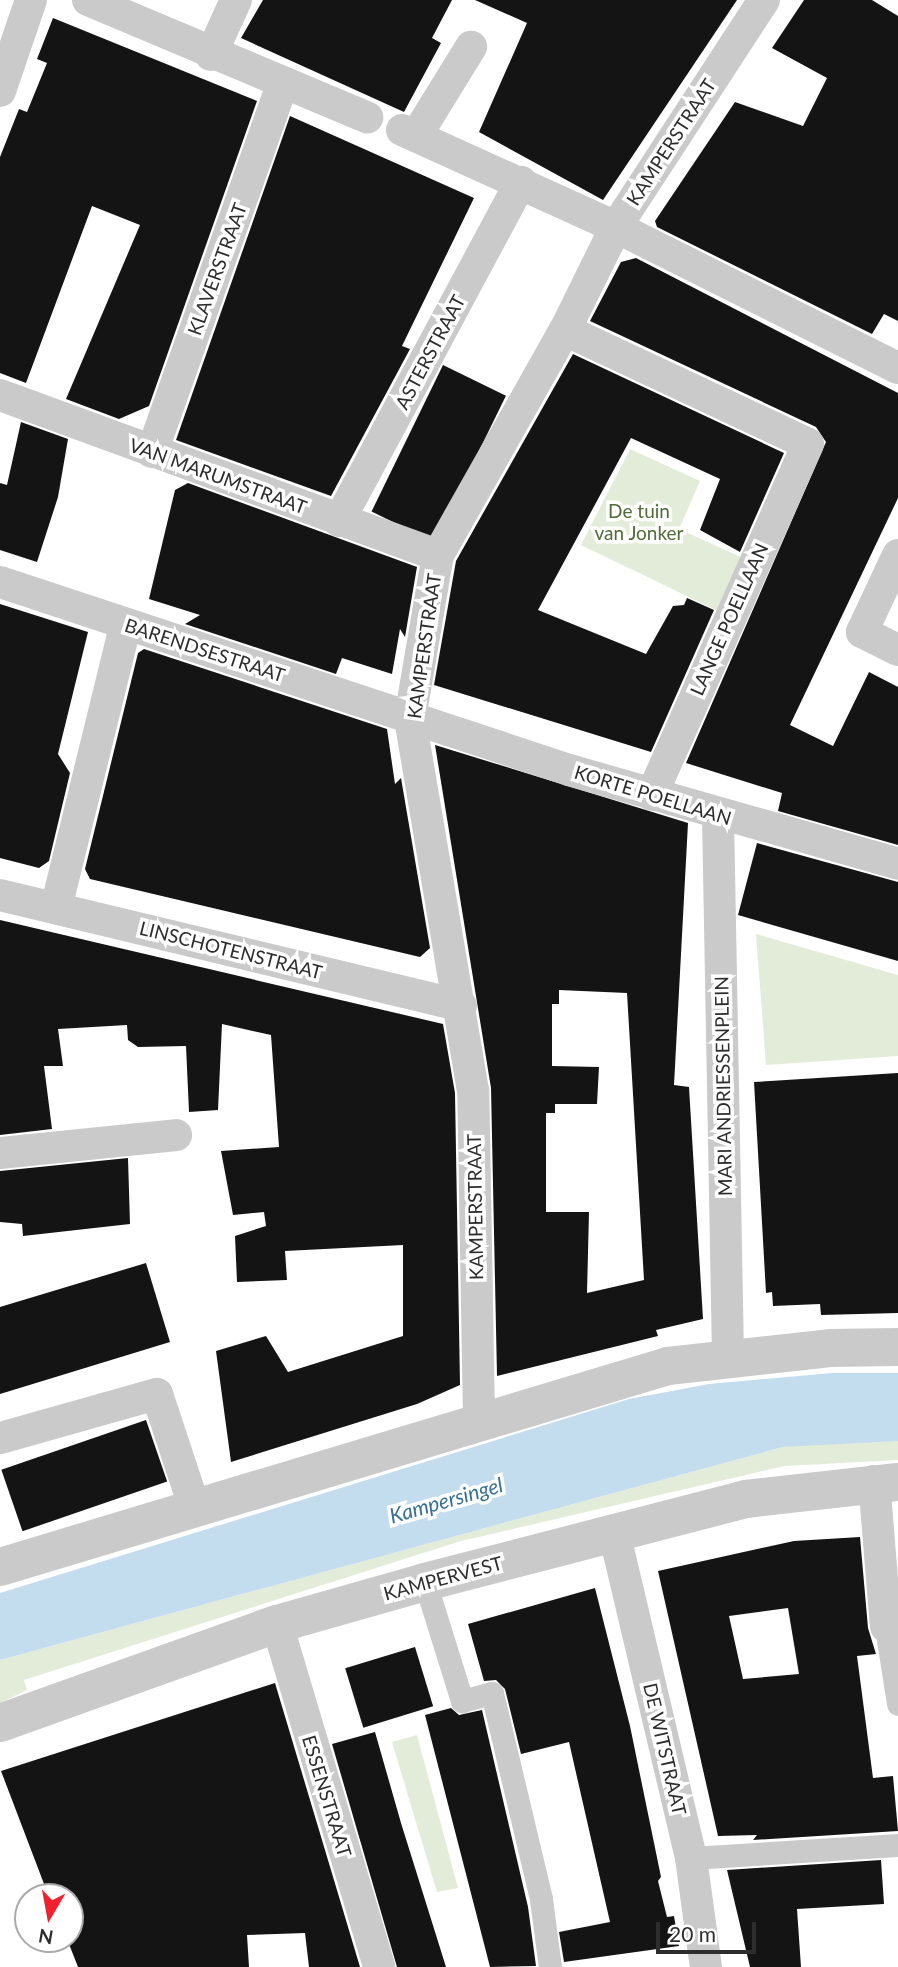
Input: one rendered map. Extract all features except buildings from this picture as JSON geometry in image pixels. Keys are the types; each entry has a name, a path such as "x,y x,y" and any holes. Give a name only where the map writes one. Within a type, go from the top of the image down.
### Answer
{"street":[{"path":"0,91 31,0"},
{"path":"88,0 282,85 367,117"},
{"path":"211,55 236,0"},
{"name":"KAMPERSTRAAT","path":"479,1419 473,1091 461,1006 410,718 438,555 565,330 616,227 764,0"},
{"path":"471,47 409,133 616,227 898,368"},
{"name":"KLAVERSTRAAT","path":"152,452 282,85"},
{"name":"ASTERSTRAAT","path":"339,521 521,182"},
{"name":"LANGE POELLAAN","path":"565,330 808,444 652,795"},
{"name":"VAN MARUMSTRAAT","path":"0,395 438,555"},
{"path":"898,555 862,632 898,650"},
{"name":"BARENDSESTRAAT","path":"0,582 410,718"},
{"path":"56,908 126,624"},
{"name":"KORTE POELLAAN","path":"410,718 718,816 898,864"},
{"name":"MARI ANDRIESSENPLEIN","path":"718,816 727,1356"},
{"name":"LINSCHOTENSTRAAT","path":"0,895 461,1006"},
{"path":"0,1153 176,1135"},
{"path":"0,1567 608,1381 727,1356 898,1347"},
{"path":"0,1438 157,1394 194,1506"},
{"path":"886,1482 886,1628 898,1704"},
{"name":"KAMPERVEST","path":"0,1723 277,1624 425,1582 746,1499 886,1482"},
{"name":"DE WITSTRAAT","path":"614,1532 691,1858 706,1967"},
{"path":"425,1582 462,1701 492,1693 541,1899 550,1967"},
{"name":"ESSENSTRAAT","path":"277,1624 379,1967"},
{"path":"691,1858 898,1845"}],"green space":[{"name":"De tuin van Jonker","path":"630,449 700,481 679,529 745,559 720,612 581,545"},
{"path":"756,934 898,975 898,1056 766,1065"},
{"path":"826,1441 898,1441 898,1460 785,1466 461,1541 24,1680 27,1690 0,1703 0,1660 783,1447"},
{"path":"417,1735 458,1888 437,1892 392,1742"}],"water":[{"name":"Kampersingel","path":"832,1373 898,1373 898,1441 783,1447 0,1660 0,1593 629,1399 709,1384"}]}
